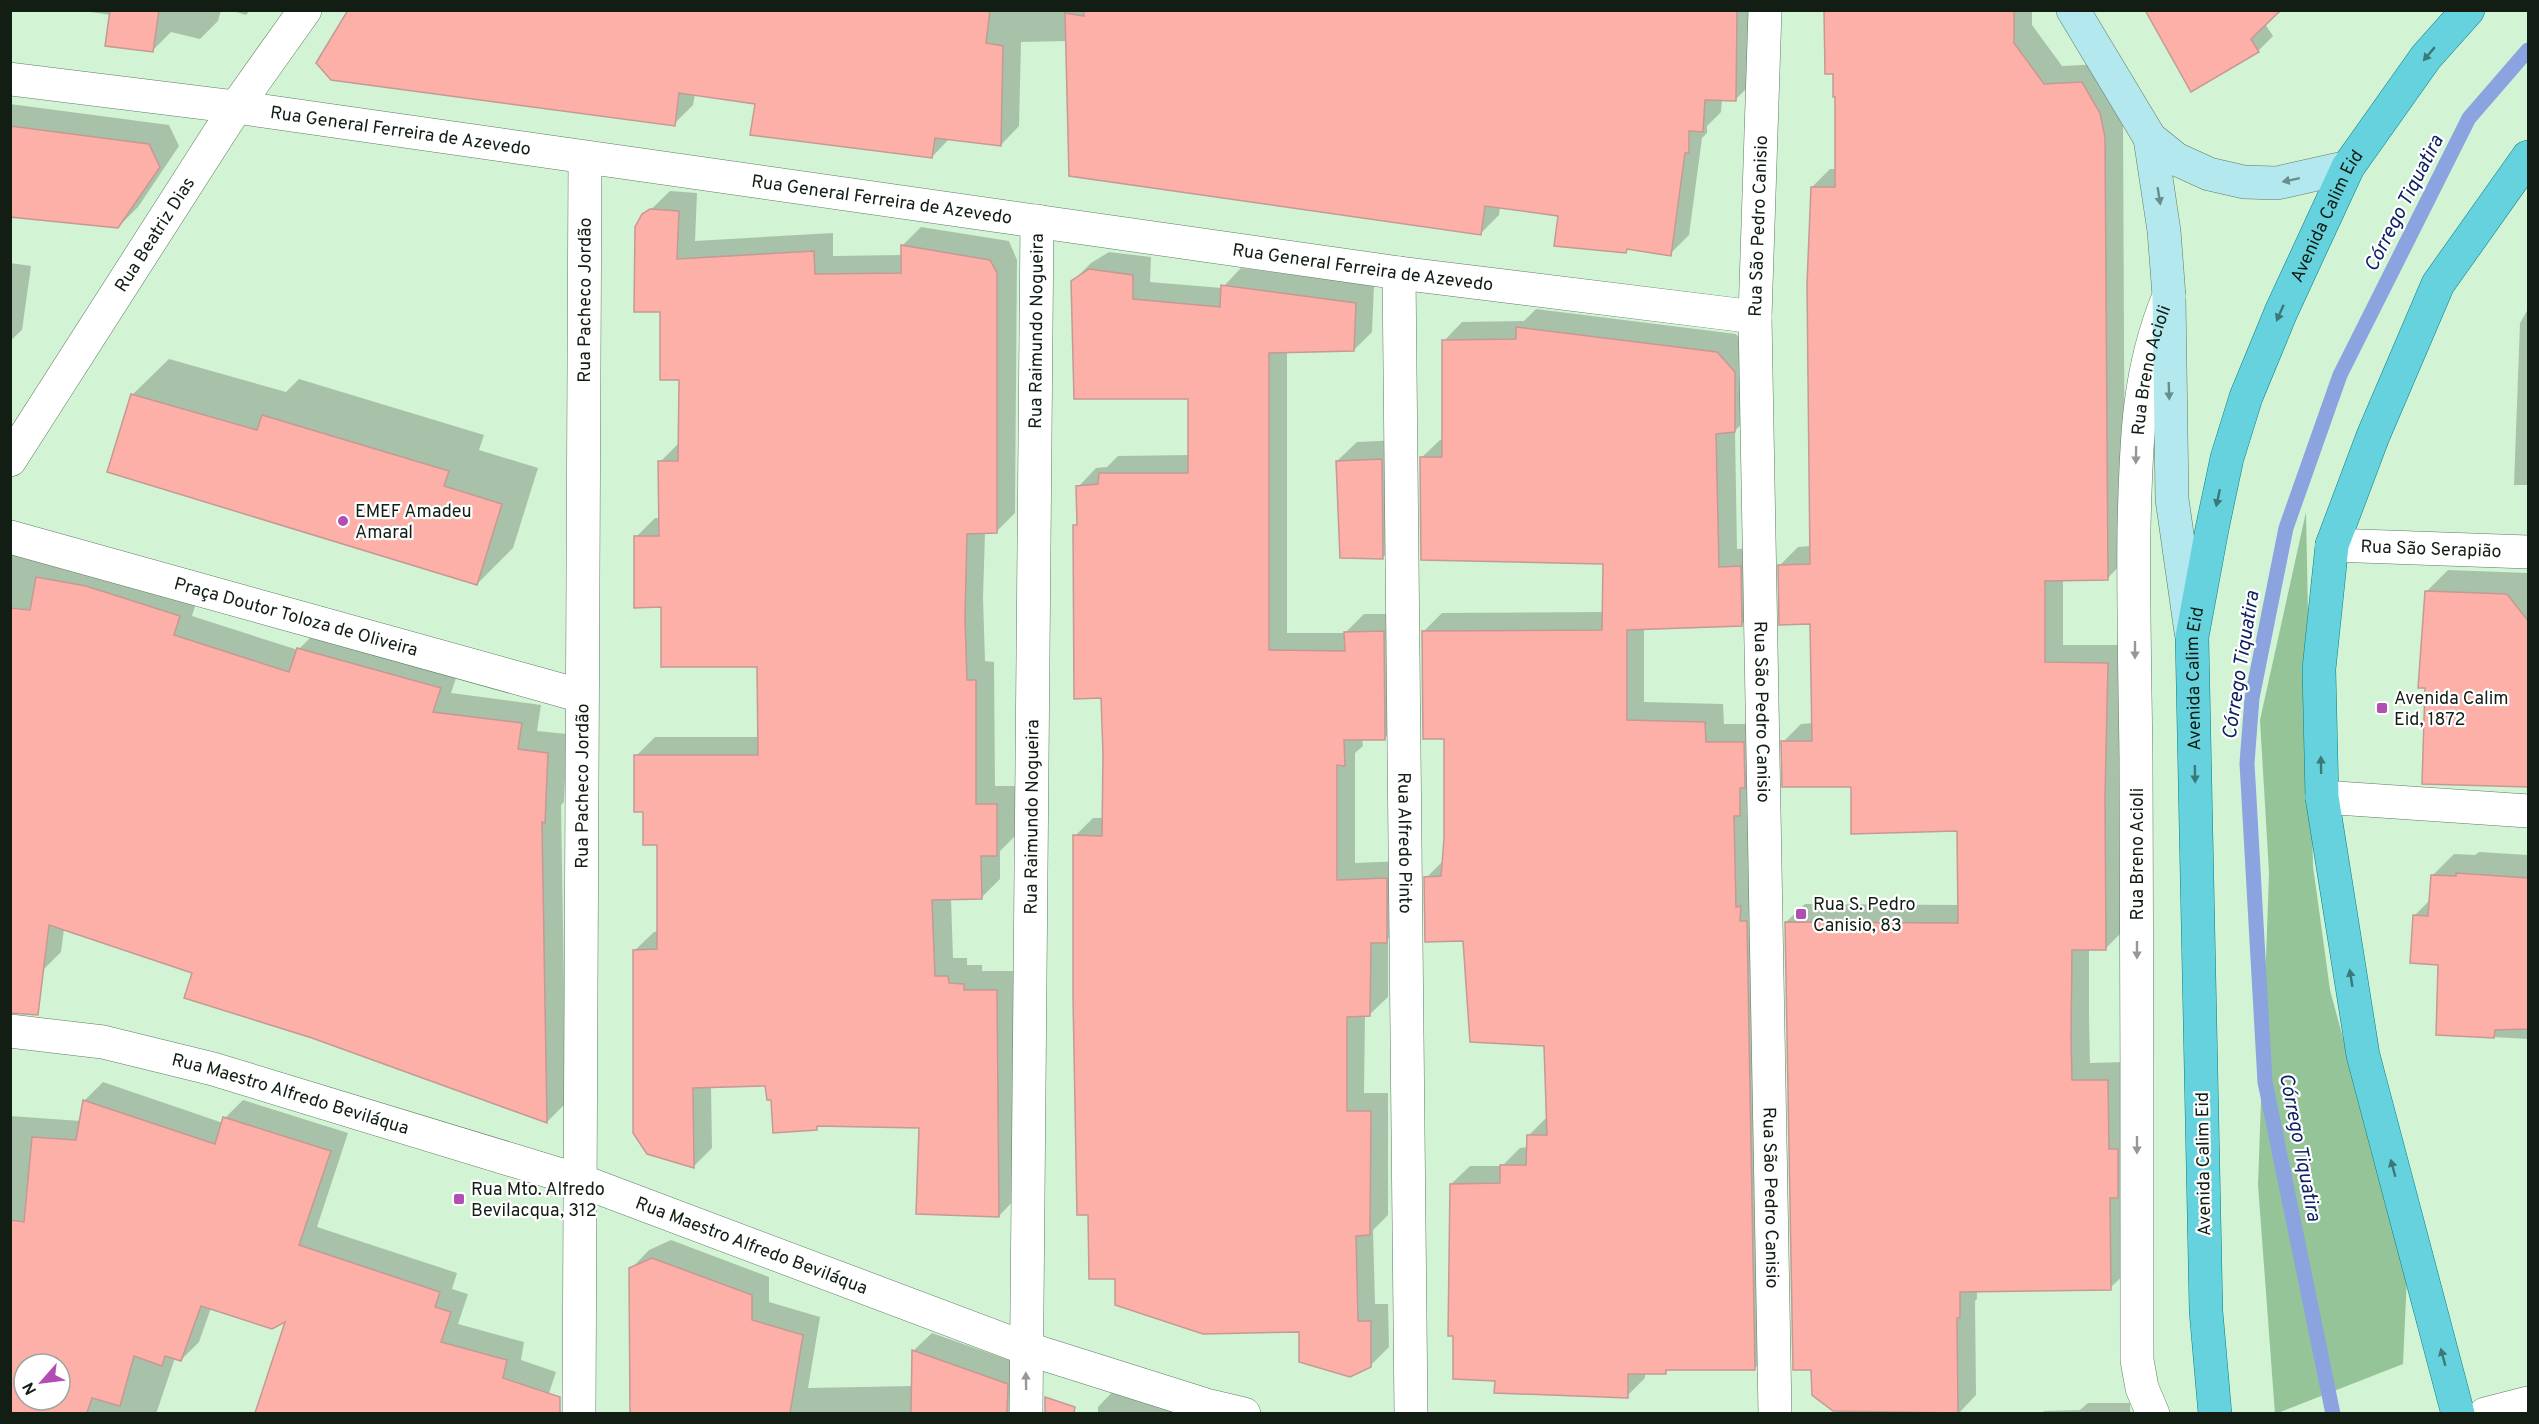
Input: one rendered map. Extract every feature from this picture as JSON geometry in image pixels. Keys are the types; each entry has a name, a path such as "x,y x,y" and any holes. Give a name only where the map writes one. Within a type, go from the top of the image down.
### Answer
{"main road":[{"name":"Avenida Calim Eid","path":"2215,1413 2206,1311 2192,636 2227,458 2246,397 2281,312 2348,167 2426,57 2468,10"},
{"path":"2458,1413 2363,1055 2322,797 2319,669 2332,545 2373,436 2438,284 2529,157"}],"street":[{"name":"Rua Beatriz Dias","path":"10,460 236,107 305,10"},
{"name":"Rua São Pedro Canisio","path":"1765,10 1755,317 1775,1413"},
{"name":"Rua Breno Acioli","path":"2073,10 2150,138 2176,159 2209,174 2244,182 2277,183 2348,167"},
{"name":"Rua General Ferreira de Azevedo","path":"10,79 236,107 1399,273 1755,317"},
{"name":"Rua Breno Acioli","path":"2150,138 2164,231 2169,296 2168,380 2172,499 2192,636"},
{"name":"Rua Pacheco Jordão","path":"579,1413 585,158"},
{"name":"Rua Raimundo Nogueira","path":"1026,1413 1037,221"},
{"name":"Rua Alfredo Pinto","path":"1399,273 1411,1413"},
{"name":"Rua Breno Acioli","path":"2153,1413 2142,1388 2137,1360 2138,989 2134,540 2136,439 2141,401 2155,329 2169,296"},
{"name":"Praça Doutor Toloza de Oliveira","path":"10,537 582,696"},
{"name":"Rua São Serapião","path":"2332,545 2529,552"},
{"path":"2322,797 2529,811"},
{"name":"Rua Maestro Alfredo Beviláqua","path":"10,1031 103,1042 213,1069 581,1181 1025,1348 1206,1405 1244,1413"},
{"path":"2485,1413 2529,1403"}],"green space":[{"path":"2306,512 2313,866 2330,990 2407,1275 2403,1364 2275,1414 2258,1185 2269,873 2260,720"}],"building":[{"path":"110,10 159,10 153,52 105,46"},
{"path":"348,10 990,10 986,43 1003,46 1001,146 935,138 932,158 750,135 755,104 679,93 675,126 331,80 316,63"},
{"path":"1084,10 1737,10 1736,101 1705,100 1703,132 1689,131 1689,153 1685,153 1671,256 1627,249 1626,253 1554,246 1558,216 1485,206 1481,235 1069,176 1065,13 1084,16"},
{"path":"1824,10 2014,10 2014,43 2044,84 2082,82 2100,113 2105,137 2108,580 2045,581 2045,662 2108,663 2105,798 2106,950 2072,950 2071,1038 2072,1080 2108,1080 2109,1149 2118,1149 2118,1198 2110,1198 2111,1290 1960,1292 1960,1318 1957,1318 1958,1413 1833,1411 1812,1395 1811,1370 1793,1370 1785,922 1958,923 1957,831 1851,834 1851,787 1782,787 1781,741 1812,741 1810,624 1779,625 1778,565 1810,564 1807,284 1811,187 1835,187 1835,97 1833,97 1833,74 1825,74"},
{"path":"2145,10 2281,10 2251,39 2259,52 2191,92"},
{"path":"10,126 149,144 160,167 118,228 10,217"},
{"path":"650,209 679,211 677,259 814,251 815,274 901,273 901,245 990,260 997,273 997,533 967,534 965,618 967,680 976,680 976,804 997,804 997,856 981,856 982,899 932,900 935,976 948,976 949,983 964,984 964,990 997,990 999,1217 916,1214 919,1128 817,1126 817,1130 773,1133 771,1100 767,1100 765,1086 693,1088 694,1168 647,1154 633,1133 633,950 657,949 657,845 643,845 643,812 634,812 634,755 758,755 757,667 661,667 661,607 634,608 634,536 659,536 658,461 678,461 679,380 660,380 660,312 634,312 635,227 642,214"},
{"path":"1089,269 1133,275 1133,299 1220,307 1221,285 1356,303 1354,351 1269,353 1269,650 1345,651 1344,632 1384,631 1385,740 1344,740 1345,766 1337,765 1337,880 1387,878 1387,943 1371,943 1370,1016 1347,1017 1347,1111 1371,1111 1370,1235 1356,1236 1358,1321 1371,1321 1371,1367 1350,1377 1299,1362 1299,1332 1203,1334 1115,1305 1115,1279 1089,1279 1088,1215 1077,1215 1073,835 1102,836 1103,754 1101,698 1074,699 1073,525 1077,525 1076,486 1098,484 1099,473 1188,473 1188,399 1074,399 1071,281"},
{"path":"1516,327 1717,352 1735,372 1735,432 1716,434 1719,567 1741,566 1742,626 1627,630 1627,720 1705,722 1706,742 1744,742 1745,788 1740,788 1740,816 1734,816 1736,907 1741,906 1740,921 1747,921 1755,1370 1666,1370 1666,1374 1628,1374 1628,1398 1494,1393 1495,1381 1453,1379 1453,1336 1448,1336 1450,1184 1500,1183 1500,1165 1526,1165 1527,1135 1547,1135 1544,1046 1470,1042 1463,941 1425,942 1424,877 1441,876 1444,839 1444,739 1423,739 1422,631 1602,630 1603,564 1421,560 1420,457 1442,457 1442,340 1516,339"},
{"path":"131,394 257,430 262,415 449,471 444,486 502,504 477,585 107,472"},
{"path":"1382,459 1383,559 1340,558 1336,461"},
{"path":"36,577 86,586 180,616 174,635 289,672 297,648 441,688 433,712 522,723 518,749 548,753 545,823 542,822 547,1123 312,1038 184,998 192,973 49,925 38,1015 10,1013 10,608 30,610"},
{"path":"2425,591 2507,594 2529,622 2529,787 2422,784 2425,688 2418,688"},
{"path":"2456,873 2529,878 2529,1029 2495,1030 2494,1038 2436,1035 2438,965 2410,963 2413,915 2428,916 2431,875 2456,876"},
{"path":"83,1100 215,1144 223,1117 331,1151 299,1245 440,1292 435,1307 451,1312 441,1342 507,1360 503,1378 560,1397 560,1413 255,1413 285,1322 272,1329 201,1306 181,1361 165,1356 162,1366 134,1356 120,1406 92,1398 87,1413 10,1413 10,1220 24,1222 32,1137 76,1140"},
{"path":"652,1258 752,1295 752,1320 803,1335 790,1413 630,1413 629,1268"},
{"path":"912,1350 1008,1384 1007,1413 911,1413"},
{"path":"1045,1397 1075,1407 1074,1413 1045,1413"}],"waterway":[{"name":"Córrego Tiquatira","path":"2333,1414 2265,1082 2247,763 2252,698 2286,528 2340,375 2469,118 2528,50"}],"place":[{"name":"EMEF Amadeu Amaral","path":"343,521"},
{"name":"Avenida Calim Eid, 1872","path":"2382,708"},
{"name":"Rua S. Pedro Canisio, 83","path":"1801,914"},
{"name":"Rua Mto. Alfredo Bevilacqua, 312","path":"459,1199"}]}
